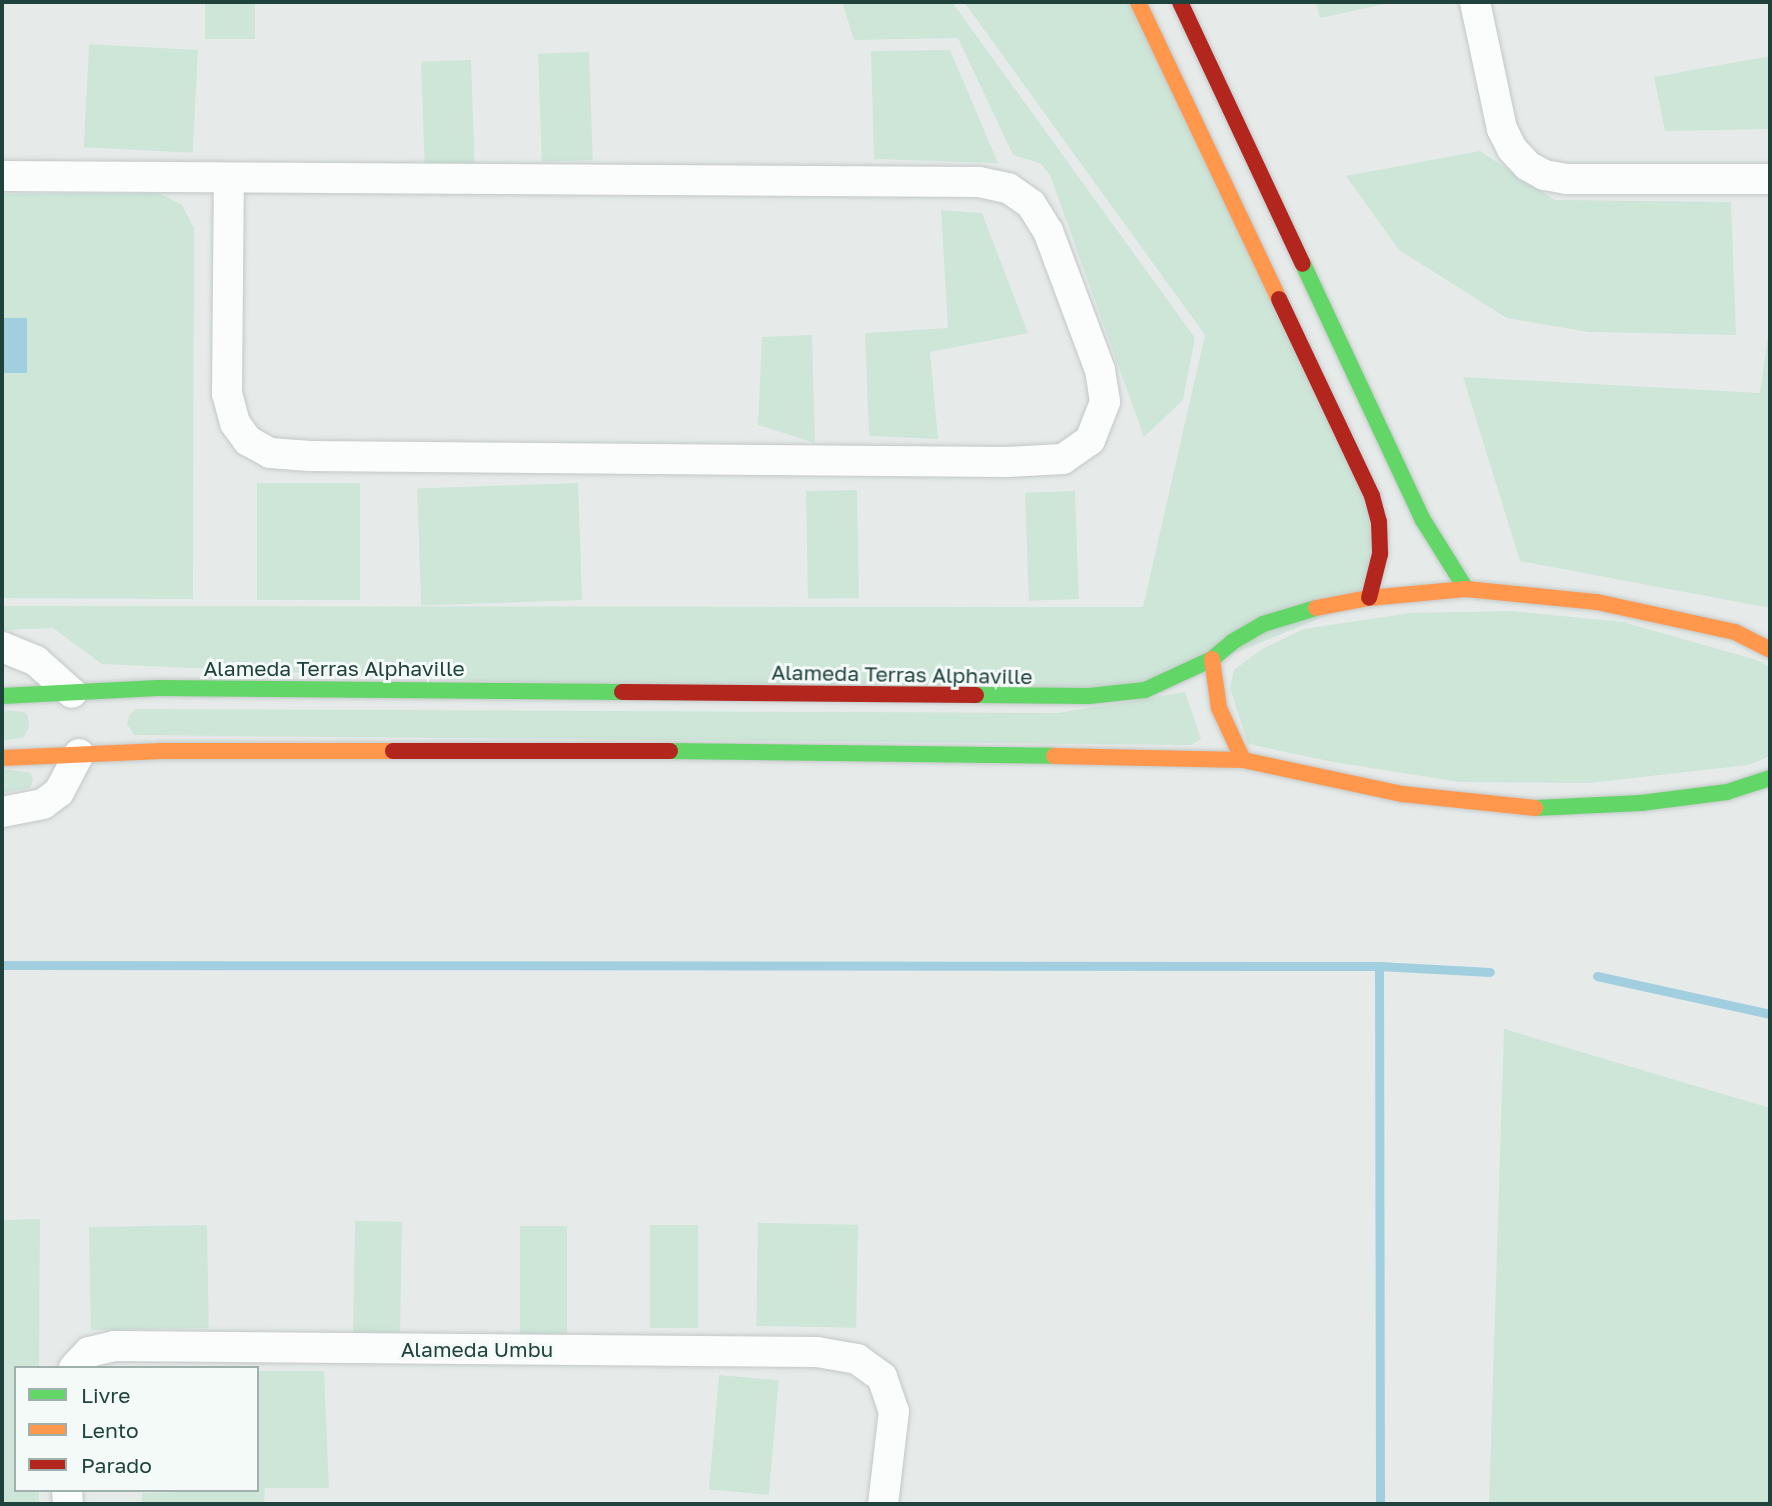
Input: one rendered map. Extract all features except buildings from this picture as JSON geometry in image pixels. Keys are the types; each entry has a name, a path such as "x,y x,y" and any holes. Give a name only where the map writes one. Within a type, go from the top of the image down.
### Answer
{"street":[{"path":"1138,2 1372,496 1379,522 1380,554 1369,597"},
{"path":"1180,2 1423,520 1466,589"},
{"path":"1475,2 1503,129 1512,149 1528,166 1544,175 1567,178 1770,179"},
{"path":"2,176 979,182 1008,188 1031,204 1048,231 1100,370 1105,402 1090,440 1063,458 1007,463 310,456 270,453 248,441 235,424 227,394 229,178"},
{"name":"Alameda Terras Alphaville","path":"2,696 74,702 172,688 1089,696 1145,690 1212,659 1232,642 1263,624 1292,613 1369,597 1466,589 1597,602 1735,632 1770,650"},
{"path":"2,647 36,661 74,702"},
{"path":"1212,659 1219,708 1242,760"},
{"path":"2,812 43,804 59,792 78,743"},
{"path":"2,758 78,743 790,751 1242,760 1402,794 1524,808 1653,802 1727,792 1770,778"},
{"name":"Alameda Umbu","path":"77,1366 89,1352 115,1346 817,1352 856,1359 881,1377 894,1411 883,1504"}],"green space":[{"path":"205,2 255,2 255,39 205,39"},
{"path":"842,2 952,2 1195,338 1183,400 1144,437 1050,175 1040,163 1013,155 958,38 854,40"},
{"path":"964,2 1138,2 1372,496 1369,598 1145,690 730,692 102,664 53,628 2,630 2,606 1143,607 1205,335"},
{"path":"1316,2 1393,2 1320,18"},
{"path":"89,44 198,50 193,153 84,147"},
{"path":"950,50 998,163 874,159 871,51"},
{"path":"589,52 593,160 542,162 538,54"},
{"path":"1770,56 1770,129 1665,131 1654,77"},
{"path":"471,60 475,168 425,170 421,62"},
{"path":"1480,151 1555,200 1731,202 1736,335 1589,332 1507,318 1399,250 1346,176"},
{"path":"159,193 182,205 194,228 193,599 2,598 2,194"},
{"path":"941,210 982,213 1028,333 930,352 938,439 869,436 865,333 948,328"},
{"path":"1770,321 1770,608 1520,561 1463,377 1760,393"},
{"path":"812,335 815,443 758,425 762,337"},
{"path":"257,483 360,483 360,600 257,600"},
{"path":"578,483 582,600 421,606 417,489"},
{"path":"857,490 859,598 808,599 806,491"},
{"path":"1075,491 1079,599 1029,601 1025,493"},
{"path":"1512,611 1623,622 1757,660 1770,667 1770,756 1748,765 1589,783 1460,782 1333,762 1248,744 1230,688 1234,670 1262,649 1304,629 1410,613"},
{"path":"1185,692 1201,739 1191,745 134,735 127,724 129,715 136,709 1058,713"},
{"path":"2,710 24,712 28,716 29,727 24,737 2,741"},
{"path":"2,769 31,773 33,781 30,788 2,793"},
{"path":"1504,1029 1770,1108 1770,1504 1489,1504"},
{"path":"40,1219 39,1366 14,1366 14,1492 39,1492 39,1504 2,1504 2,1220"},
{"path":"355,1221 402,1222 400,1336 353,1335"},
{"path":"758,1223 858,1225 856,1328 756,1326"},
{"path":"207,1225 209,1328 91,1330 89,1227"},
{"path":"650,1225 698,1225 698,1328 650,1328"},
{"path":"520,1226 567,1226 567,1340 520,1340"},
{"path":"259,1371 324,1371 329,1488 265,1488 264,1504 142,1504 142,1493 259,1492"},
{"path":"719,1375 779,1380 769,1495 709,1490"}],"water":[{"path":"2,318 27,318 27,373 2,373"}],"waterway":[{"path":"2,965 1379,966 1490,972"},
{"path":"1379,966 1380,1504"},
{"path":"1597,976 1770,1014"}],"traffic: fast":[{"path":"1303,264 1423,520 1466,589"},
{"path":"976,695 1089,696 1145,690 1212,659 1232,642 1263,624 1316,608"},
{"path":"2,696 158,688 622,692"},
{"path":"670,751 1054,756"},
{"path":"1535,808 1641,803 1727,792 1770,778"}],"traffic: slow":[{"path":"1138,2 1279,299"},
{"path":"1316,608 1369,598 1466,589 1597,602 1735,632 1770,650"},
{"path":"1212,659 1219,708 1243,760"},
{"path":"2,758 162,751 393,751"},
{"path":"1054,756 1243,760 1402,794 1535,808"}],"traffic: jam":[{"path":"1180,2 1303,264"},
{"path":"1279,299 1372,496 1379,522 1380,554 1369,598"},
{"path":"622,692 976,695"},
{"path":"393,751 670,751"}]}
